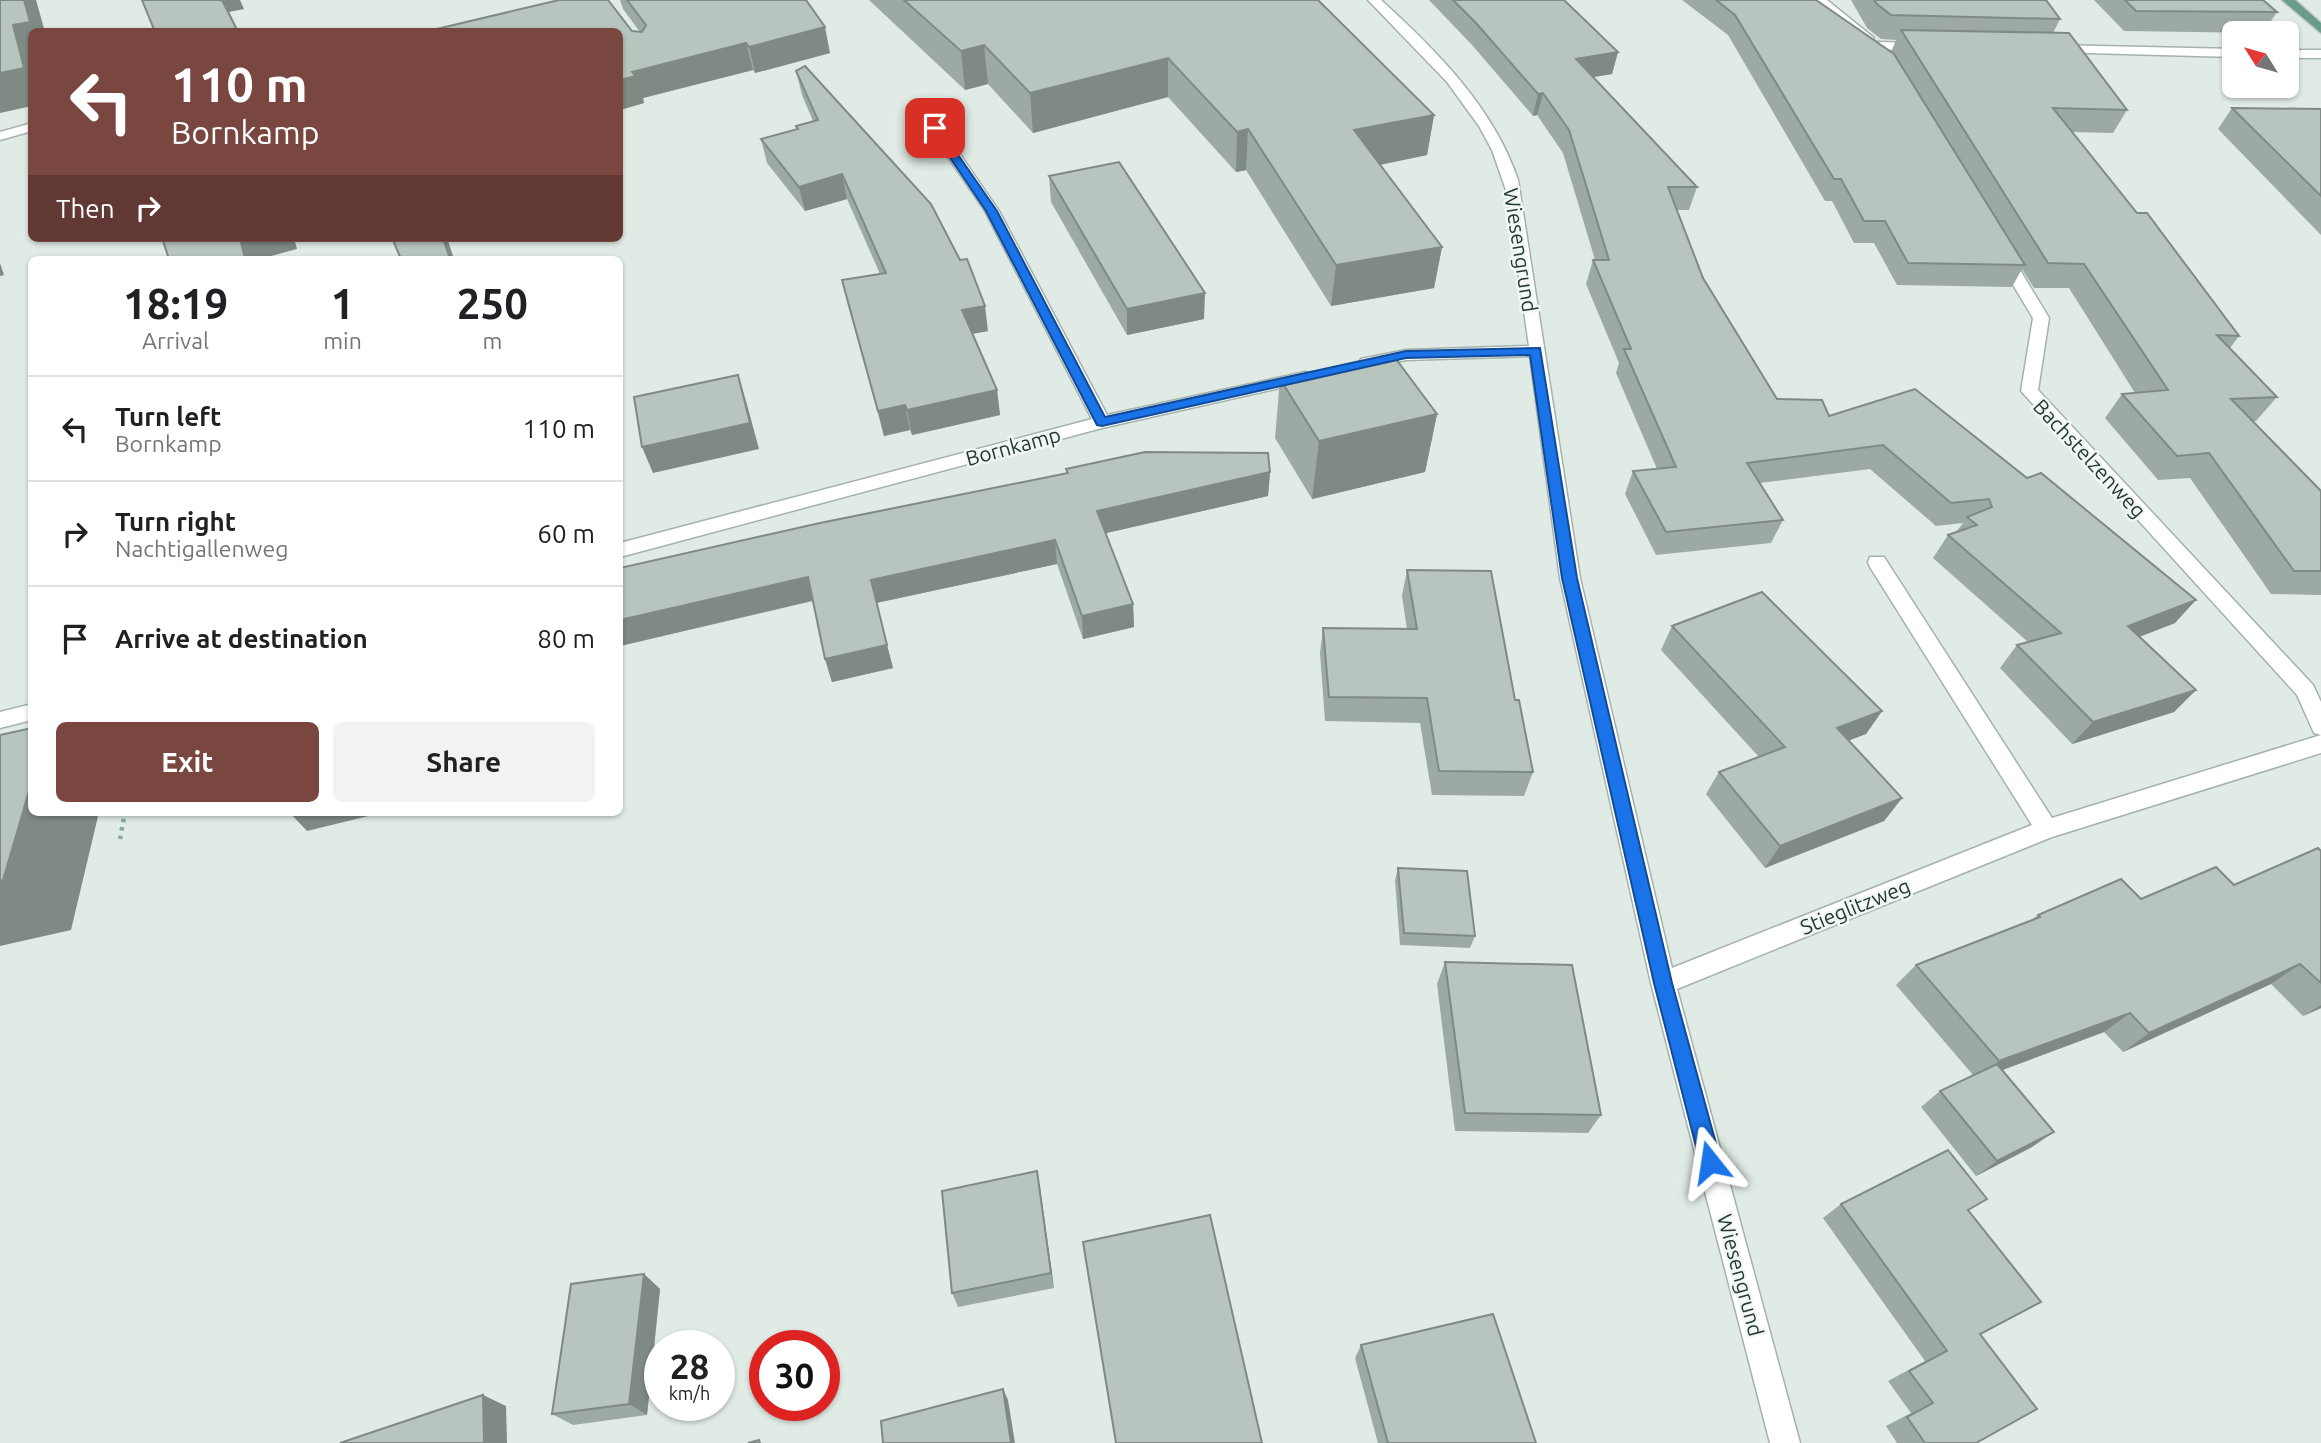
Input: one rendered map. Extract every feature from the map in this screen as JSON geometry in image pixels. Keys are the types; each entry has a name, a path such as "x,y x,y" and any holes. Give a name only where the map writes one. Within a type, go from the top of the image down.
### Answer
{"main road":[{"path":"2288,0 2321,29"}],"street":[{"name":"Wiesengrund","path":"1374,0 1413,34 1488,127 1510,175 1520,227 1570,578 1663,983 1785,1443"},
{"path":"1821,0 1877,46 1891,68"},
{"path":"1877,46 1932,47"},
{"path":"2042,49 2222,53"},
{"path":"2300,54 2321,54"},
{"path":"0,136 28,128"},
{"path":"935,128 992,211 1102,422"},
{"name":"Bachstelzenweg","path":"1991,235 2041,318 2029,391 2306,691 2321,727"},
{"path":"1353,366 1406,355 1536,351"},
{"name":"Bornkamp","path":"623,549 1102,422 1327,372"},
{"path":"1877,562 2047,829"},
{"path":"0,720 28,713"},
{"name":"Stieglitzweg","path":"1663,983 2047,829 2321,744"}],"path":[{"path":"120,839 124,816"}],"building":[{"path":"0,0 24,0 30,22 13,25 24,68 0,73"},
{"path":"142,0 222,0 236,28 153,28"},
{"path":"559,0 608,0 632,31 642,32 646,25 627,0 806,0 825,27 749,47 746,43 632,72 636,76 623,79 623,28 441,28"},
{"path":"904,0 1318,0 1434,115 1354,130 1442,247 1336,265 1248,129 1237,132 1168,58 1030,93 984,45 961,51"},
{"path":"1453,0 1564,0 1618,52 1576,59 1697,187 1668,187 1703,278 1777,399 1822,400 1829,416 1915,389 2027,478 2041,473 2196,600 2128,626 2196,690 2093,722 2017,645 2061,633 1948,535 1977,525 1967,517 1992,507 1989,499 1951,503 1883,445 1747,463 1783,520 1666,532 1633,471 1676,467 1624,349 1631,349 1593,260 1609,260 1569,130 1543,93 1538,94"},
{"path":"1716,0 1816,0 1894,54 2025,265 1908,263 1885,221 1864,221 1841,179 1834,179 1735,15"},
{"path":"1874,0 2046,0 2060,19 1891,15"},
{"path":"2125,0 2263,0 2277,12 2136,11"},
{"path":"1901,30 2069,33 2127,110 2053,108 2137,213 2147,213 2239,336 2217,335 2277,397 2231,399 2321,491 2321,571 2294,571 2209,453 2177,456 2122,394 2168,390 2084,264 2048,263"},
{"path":"805,66 931,204 960,260 967,259 985,306 962,310 997,390 907,410 905,405 878,411 842,280 886,273 842,174 799,187 761,139 798,129 796,126 818,120 796,71"},
{"path":"2232,108 2321,109 2321,196"},
{"path":"1119,162 1205,293 1127,309 1049,176"},
{"path":"163,242 241,242 244,256 168,256"},
{"path":"394,242 444,242 449,256 400,256"},
{"path":"1393,355 1437,414 1319,441 1280,379"},
{"path":"738,375 750,423 642,447 634,397"},
{"path":"1145,452 1268,453 1270,472 1097,511 1133,604 1082,616 1055,540 871,580 887,645 825,659 808,577 623,619 623,567 820,523 1068,473 1066,469"},
{"path":"1407,570 1491,571 1515,700 1519,700 1533,772 1439,771 1427,698 1329,697 1323,628 1417,629"},
{"path":"1762,592 1882,711 1837,728 1902,798 1780,846 1719,772 1785,747 1672,626"},
{"path":"28,729 28,795 3,880 0,881 0,735"},
{"path":"2318,848 2321,851 2321,983 2300,964 2149,1033 2130,1013 1999,1061 1916,965 2040,917 2038,915 2121,879 2141,899 2216,867 2234,885"},
{"path":"1398,868 1467,871 1475,936 1404,933"},
{"path":"1445,962 1572,965 1601,1115 1465,1113"},
{"path":"1997,1064 2054,1132 1997,1161 1940,1091"},
{"path":"1948,1150 1987,1199 1968,1210 2041,1302 1980,1334 2037,1409 1976,1443 1925,1443 1907,1417 1933,1403 1909,1371 1947,1351 1841,1204"},
{"path":"1037,1171 1051,1273 952,1293 942,1191"},
{"path":"1210,1215 1262,1443 1116,1443 1083,1242"},
{"path":"644,1274 629,1404 552,1414 571,1284"},
{"path":"1493,1314 1536,1443 1388,1443 1361,1345"},
{"path":"1003,1389 1011,1443 883,1443 881,1421"},
{"path":"483,1395 484,1443 340,1443"}],"route":[{"path":"935,128 992,211 1102,422 1406,355 1536,351 1570,578 1663,983 1710,1162"}]}
